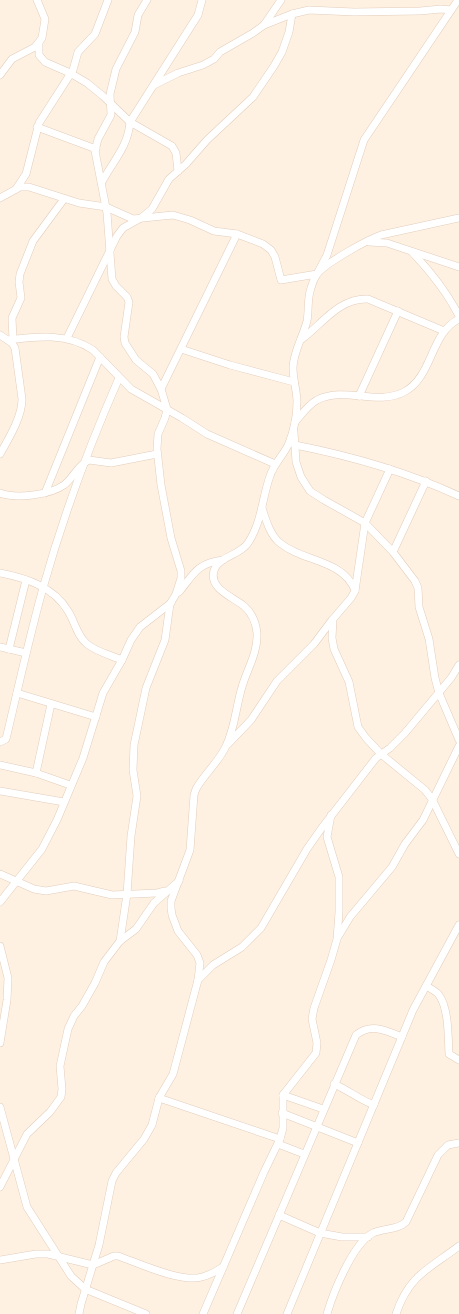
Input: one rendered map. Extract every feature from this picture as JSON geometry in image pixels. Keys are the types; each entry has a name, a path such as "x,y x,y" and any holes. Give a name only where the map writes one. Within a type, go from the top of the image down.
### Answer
{"street":[{"path":"30,0 38,2 45,19 43,34 39,43 39,55 45,62 70,73 94,88 130,122 172,146 176,153 178,170"},
{"path":"16,189 26,174 37,127 70,73 78,52 95,34 108,0"},
{"path":"120,941 127,894 130,836 137,796 133,770 134,745 146,688 165,640 170,604 179,587 181,578 181,571 171,538 157,454 158,434 167,409 161,389 153,374 136,360 124,337 129,302 112,279 106,208 96,148 98,139 111,115 112,85 116,69 135,32 138,15 147,0"},
{"path":"102,183 126,142 130,122 198,15 202,0"},
{"path":"154,85 178,73 207,63 220,52 253,34 264,25 281,0"},
{"path":"458,0 364,140 327,255 311,287 307,320 294,359 294,382 297,402 294,426 296,462 301,477 310,491 365,523 392,552 415,581 439,693 459,740"},
{"path":"264,25 292,14 309,10 354,12 451,10"},
{"path":"67,338 117,236 123,228 141,218 154,207 169,179 260,88 282,52 289,32 292,14"},
{"path":"0,75 12,59 32,49 39,43"},
{"path":"37,127 96,148"},
{"path":"0,198 24,186 64,199 106,208 128,217 141,218 172,215 190,220 214,232 237,234 264,244 276,257 281,280 317,274 349,251 373,241 411,250 459,267"},
{"path":"0,454 7,443 22,404 14,348 11,340 12,321 21,298 20,274 33,241 64,199"},
{"path":"366,243 370,239 382,235 459,218"},
{"path":"161,389 237,234"},
{"path":"0,902 42,849 83,758 103,693 135,633 170,604 201,566 236,555 246,545 256,529 266,488 275,464 283,455 294,426 307,408 318,400 343,394 391,397 406,391 419,378 428,364 444,331 459,317 452,302 411,250"},
{"path":"301,339 337,308 352,301 368,299 444,331"},
{"path":"359,396 398,312"},
{"path":"0,335 11,340 34,337 67,338 87,346 130,389 207,434 275,464"},
{"path":"181,349 230,365 294,382"},
{"path":"45,493 100,357"},
{"path":"0,742 6,739 43,587 84,462 119,378"},
{"path":"295,445 337,453 390,469 426,481 459,496"},
{"path":"0,493 10,496 45,493 65,484 84,462 95,460 111,463 157,454"},
{"path":"79,1314 93,1265 112,1181 116,1173 149,1132 159,1098 173,1074 198,980 200,963 197,955 178,931 172,916 171,901 190,850 196,790 226,746 251,720 278,681 314,644 351,598 355,591 365,523 390,469"},
{"path":"392,552 426,481"},
{"path":"262,508 271,531 280,543 338,570 352,583 355,591"},
{"path":"223,560 215,568 214,578 216,586 250,612 257,634 255,649 242,687 226,746"},
{"path":"0,573 43,587 60,600 68,610 80,637 88,644 122,660"},
{"path":"9,649 26,580"},
{"path":"333,619 332,638 334,649 349,682 358,727 381,754 414,780 432,799 459,854"},
{"path":"0,647 26,653"},
{"path":"198,980 213,965 242,947 261,928 307,849 332,815 381,754 405,733 439,693 459,665"},
{"path":"16,693 96,717"},
{"path":"36,773 51,704"},
{"path":"204,1314 264,1172 279,1142 283,1128 283,1095 316,1053 317,1043 312,1025 313,1013 337,939 350,917 392,867 422,820 459,746"},
{"path":"0,765 36,773 70,785"},
{"path":"0,791 64,802"},
{"path":"332,815 327,837 338,877 337,939"},
{"path":"0,874 16,882 46,891 74,886 112,896 157,894 168,891"},
{"path":"0,1187 27,1134 50,1112 61,1097 60,1066 68,1029 95,983 104,962 120,941 136,930 154,903 180,880"},
{"path":"287,1314 413,1010 459,925"},
{"path":"0,946 8,978 7,1000 0,1043"},
{"path":"426,986 438,993 442,1001 448,1031 449,1054 459,1060"},
{"path":"237,1314 356,1035 361,1031 374,1028 402,1037"},
{"path":"334,1084 374,1105"},
{"path":"283,1095 323,1109"},
{"path":"159,1098 279,1142 304,1154"},
{"path":"0,1107 27,1207 71,1276 86,1289 146,1314"},
{"path":"282,1113 358,1143"},
{"path":"327,1314 357,1248 373,1233 404,1224 410,1216 438,1154 448,1145 459,1142"},
{"path":"279,1214 320,1233 342,1237 368,1237"},
{"path":"396,1314 404,1294 417,1277 432,1264 459,1246"},
{"path":"0,1260 48,1254 93,1265 118,1256 161,1272 191,1278 201,1278 223,1267"}]}
